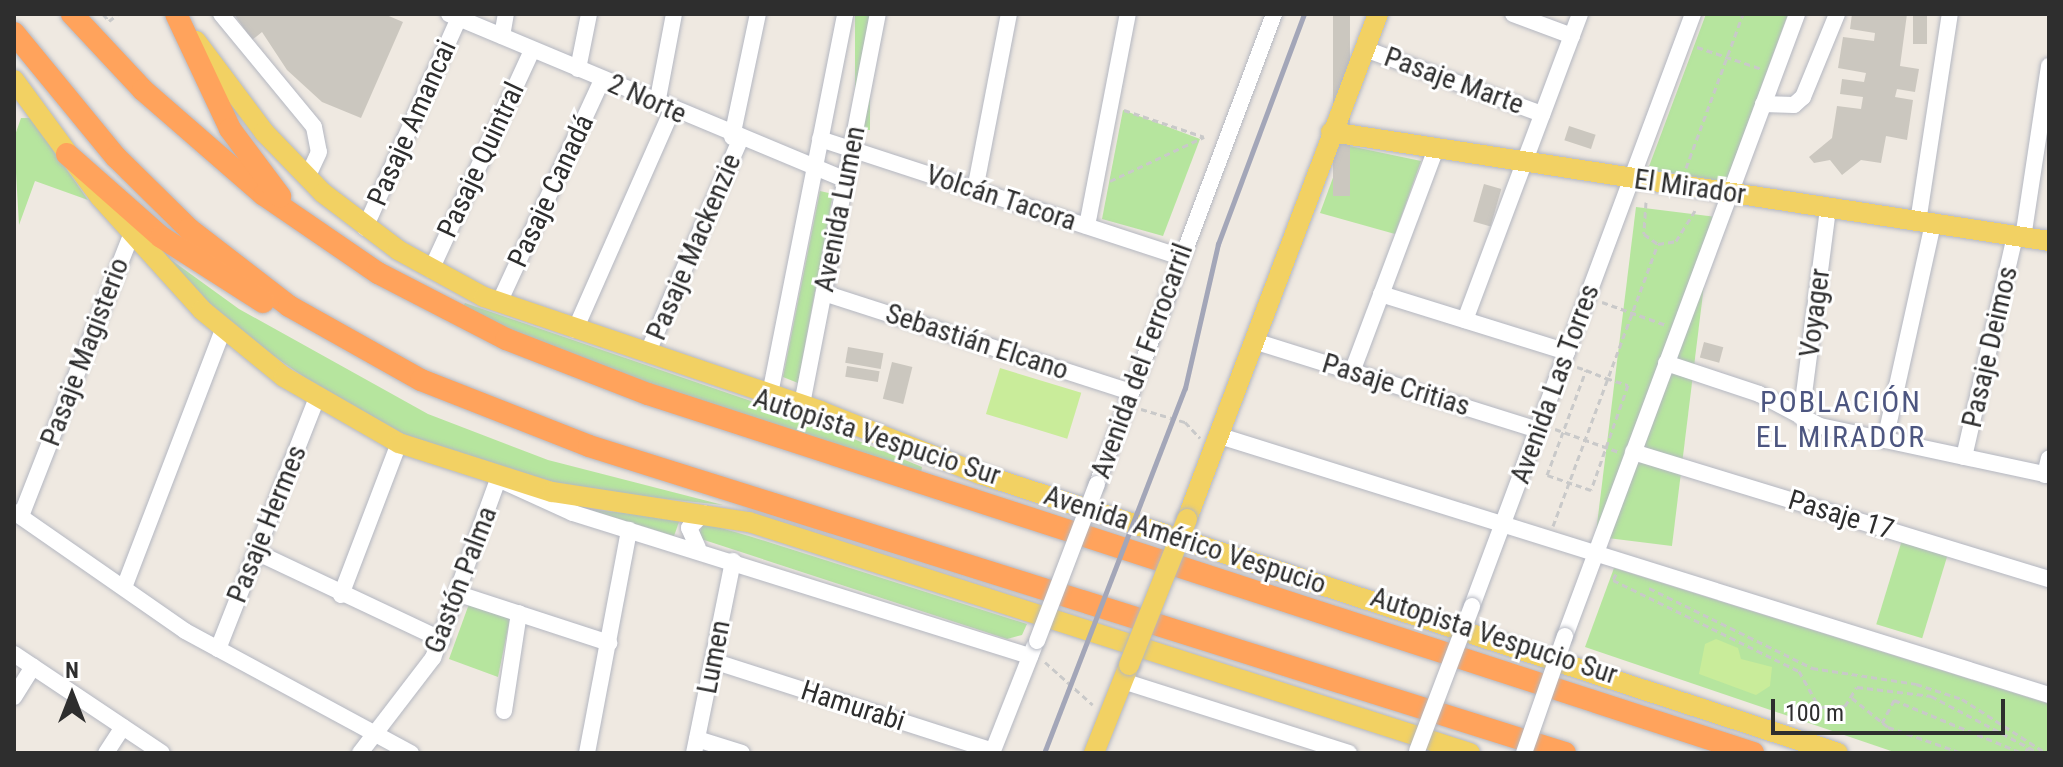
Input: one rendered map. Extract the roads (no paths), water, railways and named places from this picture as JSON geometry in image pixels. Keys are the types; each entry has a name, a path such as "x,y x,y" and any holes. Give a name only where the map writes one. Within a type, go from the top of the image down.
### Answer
{"highway":[{"name":"Autopista Vespucio Sur","path":"72,14 182,127 307,227 452,314 604,379 1753,753"},
{"path":"176,14 230,129 307,227"},
{"path":"14,33 160,203 326,330"},
{"path":"67,154 198,263 455,396 589,446 1565,753"}],"main road":[{"name":"Avenida Américo Vespucio","path":"176,14 307,178 365,228 431,270 499,303 802,404 965,469 1838,753"},
{"path":"1094,753 1217,444 1331,132 1378,14"},
{"path":"17,91 132,233 223,330 317,398 399,443 498,479 704,513 1470,753"},
{"name":"El Mirador","path":"1331,132 2049,241"}],"street":[{"path":"221,14 314,127 319,152 307,178"},
{"path":"502,36 506,14"},
{"path":"578,69 589,14"},
{"path":"575,330 664,107 674,14"},
{"name":"Pasaje Mackenzie","path":"647,354 736,138 758,14"},
{"name":"Avenida Lumen","path":"770,394 845,14"},
{"name":"Avenida Lumen","path":"802,404 878,14"},
{"path":"975,190 1009,14"},
{"path":"1087,226 1128,14"},
{"name":"Avenida del Ferrocarril","path":"993,752 1274,14"},
{"path":"1513,14 1572,36"},
{"path":"1465,320 1580,14"},
{"name":"Avenida Las Torres","path":"1417,752 1693,14"},
{"path":"1524,753 1678,329 1797,14"},
{"path":"1763,104 1794,105 1803,97 1837,14"},
{"path":"1885,440 1925,223 1950,14"},
{"name":"2 Norte","path":"454,16 736,138 846,180"},
{"name":"Pasaje Amancai","path":"365,228 454,16"},
{"name":"Pasaje Marte","path":"1365,49 1542,114"},
{"name":"Pasaje Quintral","path":"431,270 532,50"},
{"name":"Pasaje Deimos","path":"1964,457 2019,237 2049,66"},
{"name":"Pasaje Canadá","path":"499,303 602,80"},
{"name":"Volcán Tacora","path":"820,139 1181,257"},
{"path":"1352,372 1436,149"},
{"name":"Voyager","path":"1801,417 1828,208"},
{"name":"Pasaje Magisterio","path":"17,514 132,233"},
{"name":"Sebastián Elcano","path":"824,293 1128,398"},
{"path":"1381,294 1465,320 1565,357"},
{"path":"125,585 223,330"},
{"name":"Pasaje Critias","path":"1254,341 1539,427"},
{"path":"1666,363 1744,388 1801,417 1885,440 2047,475 2049,458"},
{"name":"Pasaje Hermes","path":"218,649 317,398"},
{"path":"341,595 399,443"},
{"path":"1217,444 1503,524 1596,553 1614,566 2049,695"},
{"name":"Pasaje 17","path":"1632,454 2049,579"},
{"path":"498,479 629,530 1034,648"},
{"name":"Gastón Palma","path":"360,753 378,735 442,640 462,595 498,479"},
{"path":"698,548 689,528 704,513"},
{"path":"17,514 218,649 411,753"},
{"path":"587,753 629,530"},
{"path":"256,552 341,595 442,640"},
{"name":"Lumen","path":"696,746 733,561"},
{"path":"462,595 609,643"},
{"path":"504,711 519,613"},
{"path":"14,654 162,753"},
{"name":"Hamurabi","path":"713,661 993,752"},
{"path":"14,697 33,667"},
{"path":"1126,673 1349,753"},
{"path":"106,753 123,727"},
{"path":"696,746 742,753"}],"railway":[{"path":"1044,753 1185,388 1218,244 1304,14"}],"district":[{"name":"POBLACIÓN EL MIRADOR","path":"1841,419"}]}
